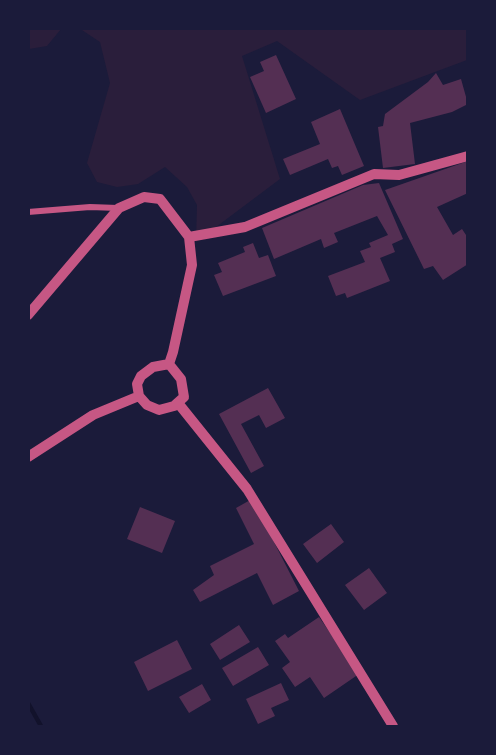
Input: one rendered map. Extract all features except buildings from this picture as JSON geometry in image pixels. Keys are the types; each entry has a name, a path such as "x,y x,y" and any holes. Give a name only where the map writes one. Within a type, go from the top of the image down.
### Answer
{"street":[{"path":"189,237 245,227 374,174 399,175 468,156"},
{"path":"28,212 90,207 119,208 144,197 160,199 189,237 192,265 169,364"},
{"path":"28,315 119,208"},
{"path":"169,364 181,379 183,397 169,408 159,410 147,405 139,396 137,384 141,376 153,367 169,364"},
{"path":"28,457 93,415 139,396"},
{"path":"178,403 247,489 393,726"}],"shaded area":[{"path":"29,28 468,29 467,60 360,100 277,41 242,56 280,179 196,242 197,205 187,187 165,167 138,184 117,187 97,182 87,163 110,83 100,42 82,30 61,29 47,46 29,49"}],"waterway":[{"path":"28,703 41,726"}]}
